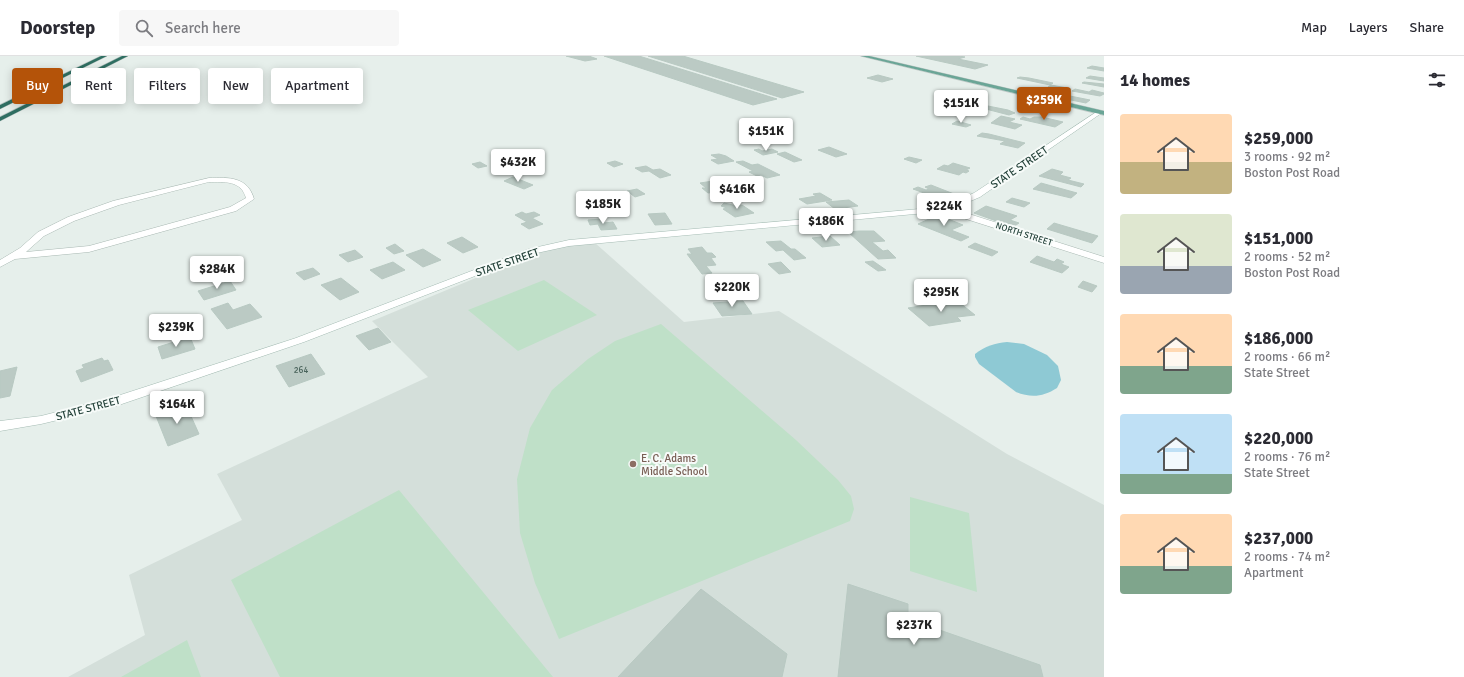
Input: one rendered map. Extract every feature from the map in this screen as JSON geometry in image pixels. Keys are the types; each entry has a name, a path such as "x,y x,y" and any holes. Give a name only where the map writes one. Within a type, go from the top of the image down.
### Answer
{"highway":[{"path":"0,106 105,56"},
{"path":"0,119 126,56"}],"main road":[{"path":"863,56 1103,112"}],"street":[{"name":"STATE STREET","path":"0,426 41,420 111,403 277,348 529,252 569,243 944,209 977,196 1103,112"},
{"path":"0,264 14,256 42,234 71,219 116,203 209,180 223,179 237,182 248,188 250,194 250,199 233,209 90,249 14,256"},
{"name":"NORTH STREET","path":"944,209 1104,260"}],"shaded area":[{"name":"E. C. Adams Middle School","path":"594,242 684,322 779,311 1007,454 1104,505 1104,677 68,677 145,635 129,575 242,520 217,474 428,377 372,321 526,257 543,251"}],"green space":[{"path":"544,280 597,315 518,351 468,310"},
{"path":"661,324 796,440 838,480 851,496 854,509 850,521 559,639 535,583 520,533 517,479 530,428 552,390 588,359 615,341"},
{"path":"399,490 553,677 280,677 231,580"},
{"path":"910,497 969,513 977,592 910,571"},
{"path":"187,640 201,677 121,677"}],"water":[{"path":"1007,342 1024,344 1047,355 1058,366 1061,380 1057,388 1037,396 1021,394 1016,392 979,364 975,354 990,345"}],"building":[{"path":"566,56 589,56 597,59 585,61"},
{"path":"604,56 639,56 777,99 753,105"},
{"path":"648,56 683,56 804,92 782,98"},
{"path":"916,56 959,56 965,57 958,59 988,65 975,69"},
{"path":"1092,66 1104,68 1104,71 1087,68"},
{"path":"878,75 893,79 882,82 867,78"},
{"path":"1090,76 1104,78 1104,81 1086,78"},
{"path":"1020,77 1053,83 1050,85 1017,78"},
{"path":"1082,83 1104,84 1104,87"},
{"path":"1051,85 1071,89 1069,91 1048,87"},
{"path":"1075,89 1089,92 1092,90 1104,94 1100,96 1072,91"},
{"path":"1045,91 1090,100 1086,103 1041,94"},
{"path":"961,92 987,99 975,102 949,95"},
{"path":"988,106 1015,113 1009,115 982,108"},
{"path":"1001,116 1015,119 1009,122 1022,125 1015,129 991,123"},
{"path":"1023,117 1030,119 1034,117 1042,117 1063,122 1055,127 1020,119"},
{"path":"957,121 971,125 966,127 952,124"},
{"path":"982,133 1025,143 1018,148 1000,144 1005,141 977,136"},
{"path":"829,147 847,154 836,157 818,150"},
{"path":"759,149 762,151 772,149 778,152 763,155 754,150"},
{"path":"785,152 802,160 794,162 777,154"},
{"path":"719,154 734,161 718,164 711,160 718,159 711,155"},
{"path":"909,157 922,160 916,163 904,159"},
{"path":"615,161 623,164 614,167 607,163"},
{"path":"743,161 752,165 758,164 780,175 767,178 761,175 757,176 749,172 753,171 736,162"},
{"path":"480,162 487,166 478,168 472,164"},
{"path":"953,163 970,168 966,170 969,171 966,173 963,172 959,175 937,169 944,165 948,166"},
{"path":"646,166 653,170 660,169 671,175 660,178 649,171 642,172 635,168"},
{"path":"1052,169 1063,172 1060,175 1071,178 1068,180 1084,184 1081,187 1039,176"},
{"path":"513,177 533,185 524,189 504,181"},
{"path":"713,181 719,186 715,187 721,191 708,193 702,188 706,188 700,183"},
{"path":"1041,183 1077,193 1071,198 1033,189"},
{"path":"931,185 954,194 941,199 913,189 918,187 926,190 929,189 925,187"},
{"path":"637,189 645,194 635,197 627,191"},
{"path":"820,193 832,200 807,204 799,199 816,196 813,194"},
{"path":"1012,198 1030,203 1024,207 1006,202"},
{"path":"849,200 858,206 835,209 826,202"},
{"path":"724,203 737,206 742,205 754,213 735,217 723,209 727,208 721,206"},
{"path":"986,206 1017,216 1010,220 1019,223 1013,227 974,213"},
{"path":"522,212 526,214 534,212 540,215 532,218 543,224 529,229 521,224 527,222 515,215"},
{"path":"665,213 672,224 655,225 648,214"},
{"path":"938,215 963,225 951,230 969,237 961,241 918,224"},
{"path":"602,219 604,223 613,222 617,229 601,230 598,224 590,225 588,220"},
{"path":"1054,223 1098,236 1092,243 1047,229"},
{"path":"874,231 885,241 872,242 883,251 888,250 896,258 878,259 848,232"},
{"path":"830,236 840,245 822,247 812,238"},
{"path":"462,237 478,247 463,253 447,243"},
{"path":"781,241 791,249 795,249 806,258 794,260 783,250 776,251 766,242"},
{"path":"975,243 998,252 992,256 968,247"},
{"path":"395,244 404,251 394,254 386,248"},
{"path":"702,247 707,253 712,253 716,257 711,258 716,265 706,266 712,273 702,274 687,254 692,254 688,249"},
{"path":"423,249 441,260 423,267 406,255"},
{"path":"355,250 363,257 348,262 339,255"},
{"path":"1037,256 1054,262 1057,259 1064,262 1061,264 1069,267 1062,273 1030,262"},
{"path":"873,261 886,270 878,271 865,262"},
{"path":"393,262 405,270 382,279 370,270"},
{"path":"781,262 791,272 779,274 768,264"},
{"path":"313,268 320,274 304,280 296,273"},
{"path":"341,278 359,292 340,300 321,285"},
{"path":"230,281 236,290 204,300 198,291"},
{"path":"1083,281 1097,286 1092,292 1078,287"},
{"path":"743,301 752,314 722,316 713,303"},
{"path":"228,303 233,310 250,304 262,317 227,329 211,309"},
{"path":"939,303 942,306 960,303 975,315 957,317 961,321 929,326 908,308"},
{"path":"378,328 391,342 369,350 356,336"},
{"path":"190,337 195,349 162,359 158,347"},
{"path":"311,354 325,374 289,387 276,366"},
{"path":"102,358 104,361 108,360 113,370 81,382 76,371 84,368 82,365"},
{"path":"17,367 10,396 0,398 0,371"},
{"path":"186,405 199,434 168,446 156,416"},
{"path":"848,584 908,604 908,619 1040,665 1043,677 838,677"},
{"path":"701,589 787,654 782,677 618,677"}],"place":[{"name":"E. C. Adams Middle School","path":"633,464"}]}
